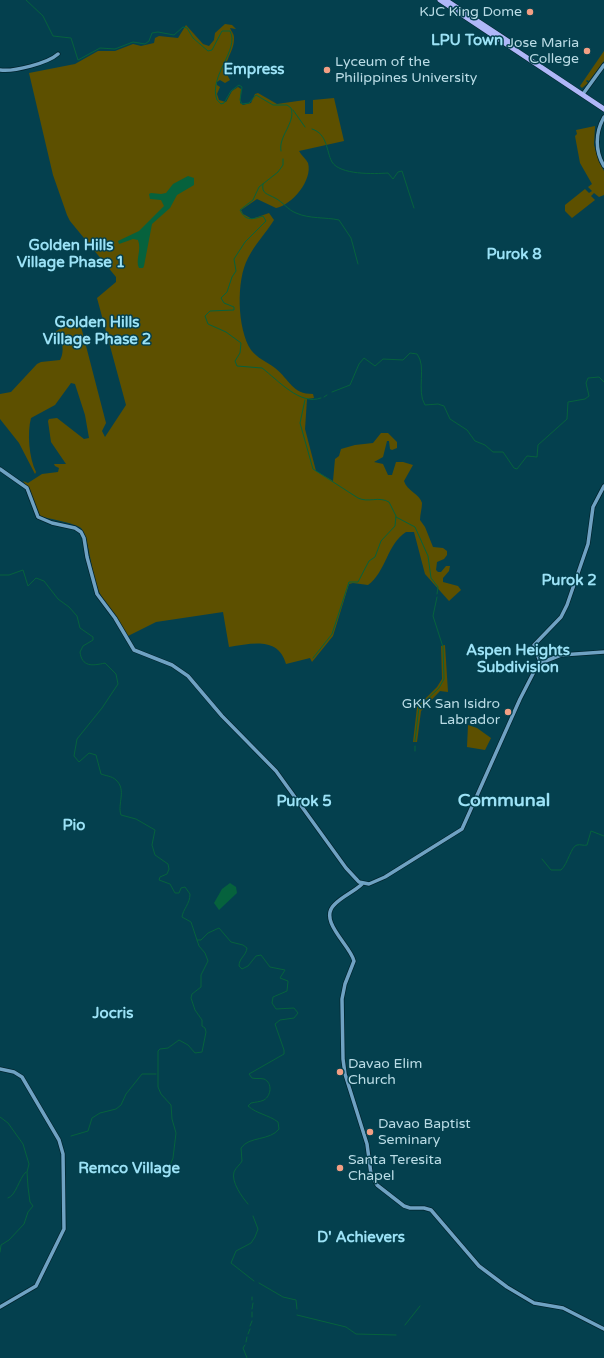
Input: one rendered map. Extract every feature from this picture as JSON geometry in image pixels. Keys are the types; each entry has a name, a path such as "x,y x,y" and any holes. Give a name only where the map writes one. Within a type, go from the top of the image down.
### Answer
{"highway":[{"path":"440,0 584,93 604,104"},
{"path":"446,0 584,93 604,109"}],"street":[{"path":"0,70 40,63 50,60 58,54"},
{"path":"584,93 604,65"},
{"path":"604,117 599,129 597,140 599,154 604,166"},
{"path":"0,470 27,488 38,517 52,523 75,528 81,532 84,538 87,557 97,594 115,618 132,648 136,652 176,667 192,680 222,716 276,771 346,868 356,880 362,884 369,884 385,877 462,829 520,699 536,666 540,662 561,656 604,652"},
{"path":"540,662 534,645 561,617 568,606 588,544 593,507 604,486"},
{"path":"362,884 333,905 331,910 334,929 351,952 354,961 342,999 341,1028 344,1069 367,1144 373,1179 377,1185 389,1195 410,1208 424,1208 431,1210 484,1270 531,1302 563,1308 604,1329"},
{"path":"0,1069 14,1072 22,1077 59,1140 63,1154 64,1223 61,1238 36,1286 0,1307"}],"shaded area":[{"path":"225,24 232,25 236,29 230,28 234,35 234,43 226,68 230,80 225,83 220,80 217,82 217,85 220,87 217,94 219,100 226,102 232,91 238,87 241,89 240,103 243,105 251,103 255,94 258,93 277,104 305,100 305,114 313,114 313,100 334,98 344,141 299,151 308,163 309,170 300,191 288,202 276,208 257,199 241,210 243,214 252,219 269,213 274,220 248,258 241,279 241,317 246,341 253,353 275,368 292,386 300,392 313,394 314,398 307,399 305,429 316,471 333,481 335,459 339,456 341,449 355,445 373,443 381,433 388,433 397,442 397,448 392,450 390,449 389,441 387,441 383,457 374,462 383,464 388,475 392,475 396,462 403,462 413,465 404,481 421,500 420,520 425,527 433,547 443,548 447,551 447,555 444,559 437,562 436,570 441,572 446,566 450,566 449,571 443,578 443,582 458,586 461,590 449,601 425,574 414,532 406,532 400,537 390,551 379,573 368,585 353,583 349,584 333,636 312,662 310,658 286,664 282,655 277,649 263,644 246,644 229,647 223,612 156,622 128,636 98,590 86,538 81,528 40,516 23,481 28,483 42,474 58,472 59,468 54,464 66,464 51,442 49,419 57,418 84,439 89,438 85,415 75,384 71,383 55,405 31,418 29,445 36,472 35,474 19,443 0,419 0,394 11,392 37,364 41,362 60,360 63,349 61,341 54,333 78,315 106,423 102,431 105,437 126,405 97,298 116,282 116,277 70,221 67,215 53,175 29,73 75,64 98,51 115,51 133,44 141,46 154,43 155,38 159,36 178,38 186,25 203,44 209,46 214,40 215,33"},
{"path":"604,51 604,61 589,81 586,81 588,83 582,88 580,86"},
{"path":"595,126 594,145 599,162 604,171 604,195 599,197 594,193 591,196 595,200 572,218 565,211 565,205 585,189 589,193 592,191 588,187 592,184 580,163 575,136 577,134 576,130"},
{"path":"188,176 194,178 194,185 177,195 170,208 152,224 144,266 143,268 139,268 138,240 133,239 119,244 118,241 139,231 164,206 161,200 150,199 149,194 166,193 173,184"},
{"path":"445,645 448,692 440,691 421,711 417,742 413,742 417,707 437,687 442,679 441,646"},
{"path":"468,725 477,728 491,738 485,750 467,747"},
{"path":"230,883 236,887 237,893 219,910 214,903 222,889"}],"waterway":[{"path":"26,0 43,16 53,36 71,38 78,60 100,48 115,49 133,42 145,44 149,41 152,33 158,32 174,35 183,27 187,28 193,38 208,51 212,50 222,31 230,31 232,38 231,46 217,82 215,91 217,100 221,104 224,103 231,91 239,85 242,87 240,100 242,104 249,103 256,95 273,105 287,105 291,108 291,119 282,140 281,151"},
{"path":"293,110 305,127"},
{"path":"312,129 317,131 324,139 332,162 342,169 358,173 388,173 393,179 398,172 402,171 414,208"},
{"path":"283,159 283,165 278,172 259,187 253,200 240,210 247,218 253,219 263,216 266,221 245,242 234,259 236,271 232,277 227,292 221,298 224,303 234,307 234,310 210,311 205,316 208,324 226,332 241,343 240,353 235,361 237,366 262,368 282,385 297,395 313,400 321,398"},
{"path":"263,184 264,192 278,200 293,212 306,216 339,220 351,238 358,264"},
{"path":"332,392 350,385 359,364 364,358 375,366 383,359 403,360 410,353 417,354 421,365 421,393 425,405 438,404 444,406 450,419 467,430 475,441 485,445 493,452 503,452 514,468 517,469 527,456 537,457 538,445 567,419 568,402 585,399 589,396 586,383 588,378 599,377 604,382"},
{"path":"305,400 300,423 313,469 358,498 366,500 385,500 389,502 396,516 395,526 381,541 375,557 369,561 358,582 349,582 332,634 313,658"},
{"path":"396,517 415,527 428,556 431,578 438,587 437,594"},
{"path":"0,575 9,575 23,570 28,586 36,578 44,581 58,599 69,607 77,616 80,628 93,637 93,640 83,646 80,652 85,663 92,665 105,663 116,674 118,684 102,708 77,739 74,756 79,762 89,753 96,755 101,774 116,780 121,788 121,815 136,819 155,830 152,845 155,855 168,864 169,869 167,874 160,877 159,880 170,884 175,893 179,893 181,888 185,887 190,894 189,901 182,917 191,922 199,946 205,953 208,961 201,975 201,987 192,994 191,998 195,1010 202,1020 202,1026 205,1028 206,1032 202,1052 195,1053 188,1045 179,1040 168,1048 160,1049 158,1051 158,1087 161,1094 171,1105 172,1119 176,1133 173,1158 169,1168"},
{"path":"415,741 419,707 439,688 444,679 443,647 433,616 437,597"},
{"path":"415,746 415,751"},
{"path":"542,859 551,870 561,870 566,864 575,846 587,845 591,831 604,836"},
{"path":"197,940 201,940 208,933 219,928 231,942 243,945 247,948 239,963 239,966 242,969 248,966 256,956 261,955 270,967 285,970 280,978 288,981 287,991 273,997 272,1003 276,1009 294,1008 298,1013 294,1018 280,1020 275,1024 284,1054 249,1074 252,1078 264,1079 267,1081 269,1083 270,1090 268,1096 264,1100 251,1103 248,1106 278,1122 279,1129 275,1133 249,1142 241,1148 242,1161 235,1170 233,1176 238,1189 248,1204"},
{"path":"71,1136 88,1131 92,1118 100,1113 116,1109 121,1105 126,1094 142,1074 156,1074"},
{"path":"0,1117 8,1123 23,1144 29,1164 27,1172 28,1187 30,1202 33,1206 28,1212 24,1224 9,1240 1,1245 0,1252"},
{"path":"8,1198 11,1197 21,1178 26,1172"},
{"path":"253,1216 258,1229 255,1237 251,1243 236,1251 231,1263 254,1281"},
{"path":"259,1283 283,1297 296,1300 297,1309"},
{"path":"252,1309 253,1303"},
{"path":"405,1325 420,1306"},
{"path":"252,1312 252,1317"},
{"path":"297,1315 346,1327 356,1334 396,1335"},
{"path":"250,1326 252,1321"},
{"path":"248,1334 250,1329"},
{"path":"246,1342 247,1337"},
{"path":"245,1345 243,1348 247,1358"}],"place":[{"name":"KJC King Dome","path":"530,12"},
{"name":"Jose Maria College","path":"587,51"},
{"name":"Lyceum of the Philippines University","path":"327,70"},
{"name":"GKK San Isidro Labrador","path":"508,712"},
{"name":"Davao Elim Church","path":"340,1072"},
{"name":"Davao Baptist Seminary","path":"370,1132"},
{"name":"Santa Teresita Chapel","path":"340,1168"}],"district":[{"name":"LPU Town","path":"467,41"},
{"name":"Empress","path":"254,70"},
{"name":"Golden Hills Village Phase 1","path":"71,254"},
{"name":"Purok 8","path":"514,255"},
{"name":"Golden Hills Village Phase 2","path":"97,332"},
{"name":"Purok 2","path":"569,581"},
{"name":"Aspen Heights Subdivision","path":"518,660"},
{"name":"Communal","path":"504,801"},
{"name":"Purok 5","path":"304,802"},
{"name":"Pio","path":"74,826"},
{"name":"Jocris","path":"113,1014"},
{"name":"Remco Village","path":"129,1169"},
{"name":"D' Achievers","path":"361,1238"}]}
